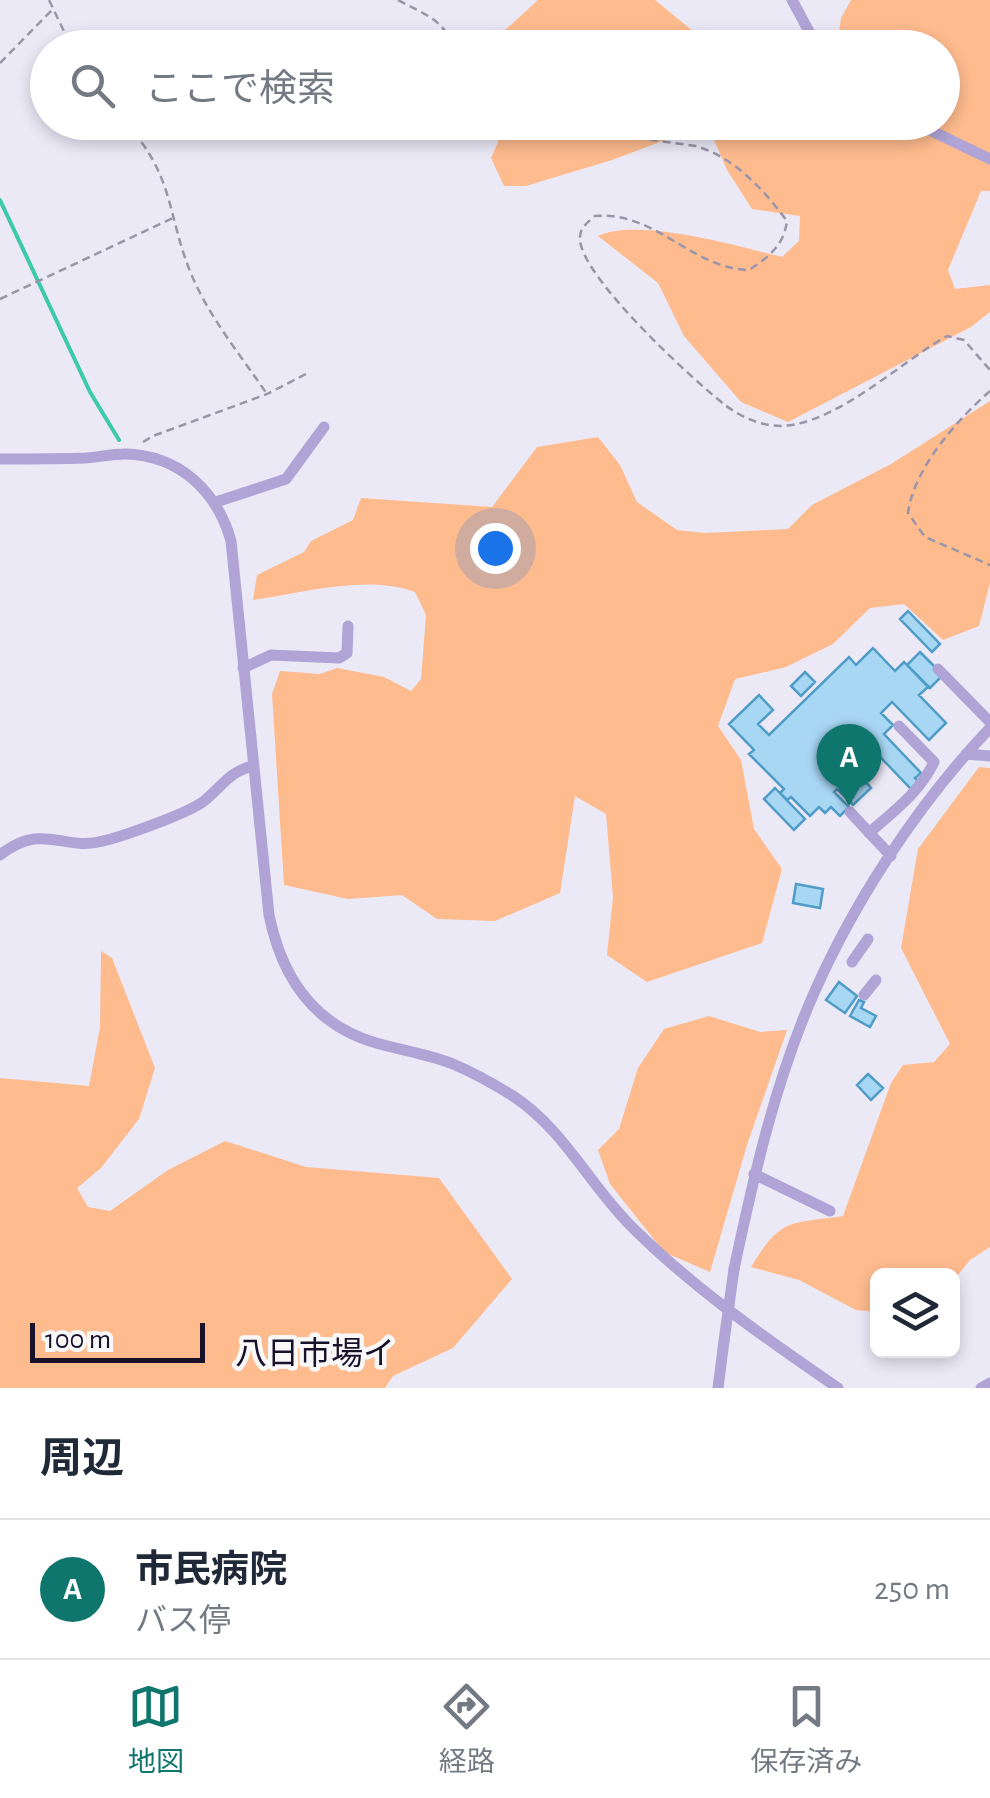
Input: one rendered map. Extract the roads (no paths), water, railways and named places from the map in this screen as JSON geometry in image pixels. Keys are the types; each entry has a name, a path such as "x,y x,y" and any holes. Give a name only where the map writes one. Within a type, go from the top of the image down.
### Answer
{"street":[{"path":"792,0 808,30"},
{"path":"950,140 990,159"},
{"path":"216,502 286,478 324,427"},
{"path":"0,459 125,454 148,458 180,469 216,502 230,541 275,943 283,966 309,1004 368,1041 450,1062 518,1099 571,1150 634,1230 697,1286 838,1388"},
{"path":"243,668 271,655 339,658 346,653 348,626"},
{"path":"718,1388 734,1269 754,1174 808,1007 890,856 924,806 990,725 938,669"},
{"path":"870,833 910,798 934,762 899,726"},
{"path":"966,754 990,756"},
{"path":"0,855 16,842 32,838 100,843 185,812 204,801 237,769 253,766"},
{"path":"850,812 890,856"},
{"path":"834,953 855,963 868,939"},
{"path":"864,995 876,980"},
{"path":"754,1174 830,1210"},
{"path":"981,1388 990,1383"}],"waterway":[{"path":"0,200 90,392 119,440"}],"place":[{"name":"市民病院","path":"849,806"}],"district":[{"name":"八日市場イ","path":"315,1354"}]}
